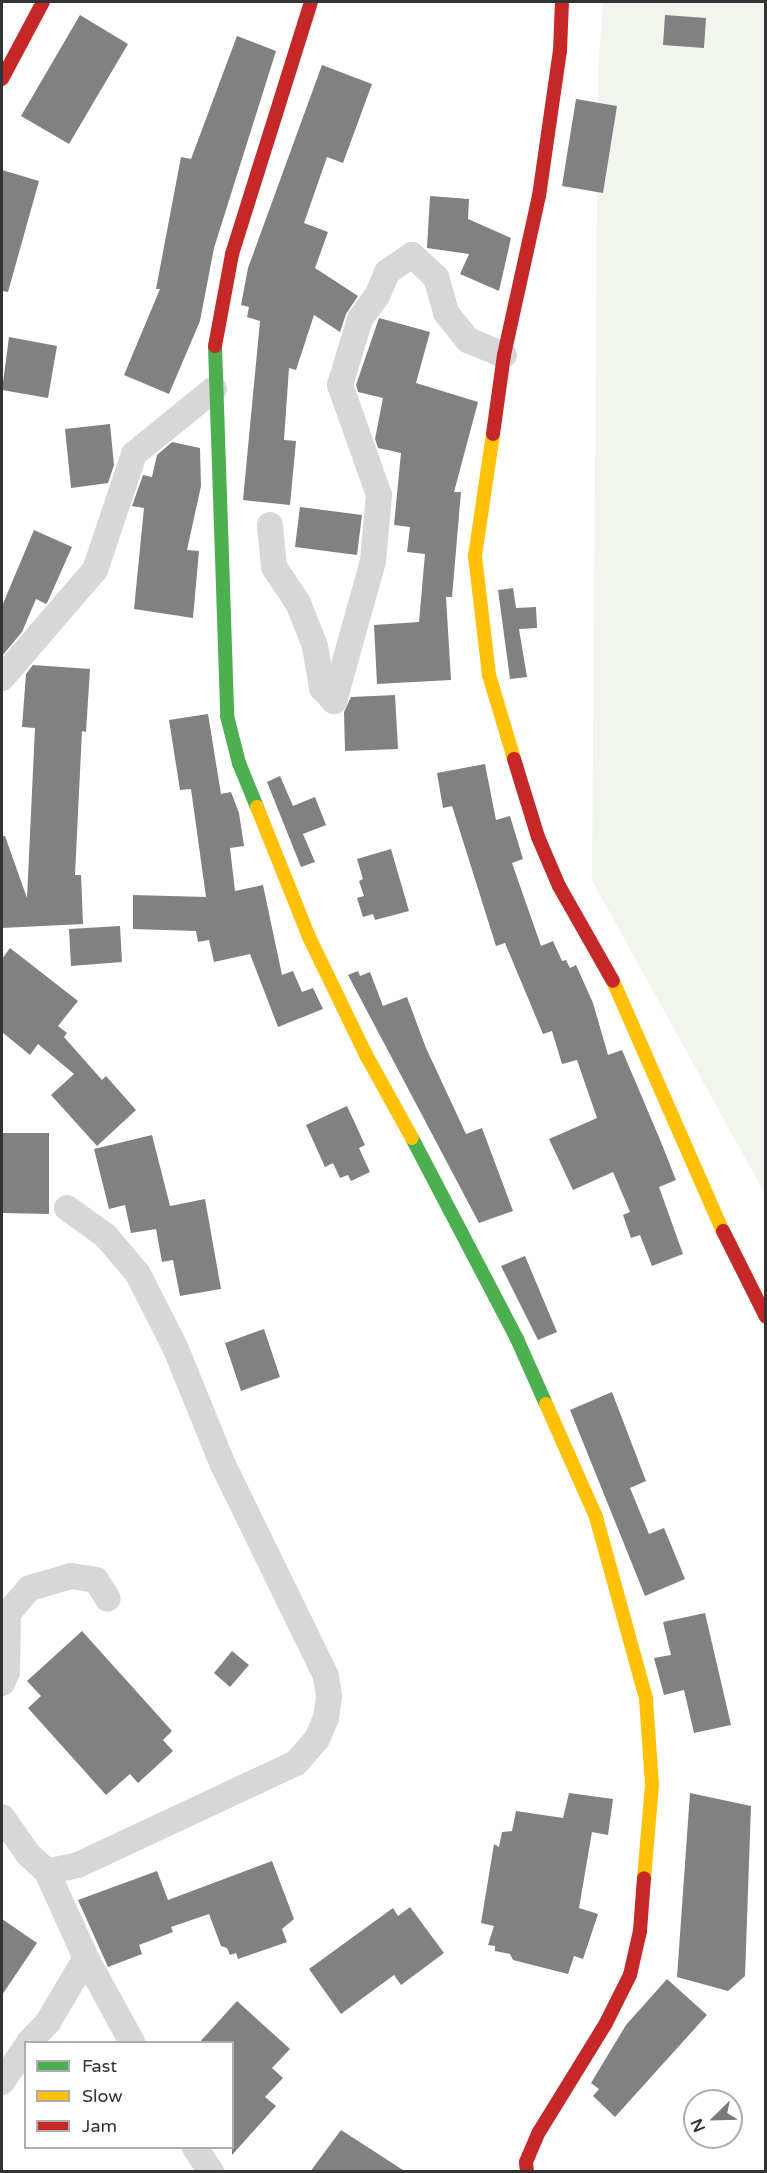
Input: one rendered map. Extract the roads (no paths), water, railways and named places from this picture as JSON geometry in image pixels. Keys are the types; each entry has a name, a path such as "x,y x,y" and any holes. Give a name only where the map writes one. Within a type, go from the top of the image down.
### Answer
{"main road":[{"path":"2,79 43,2"},
{"path":"311,2 232,254 215,339 214,389 223,677 227,716 239,764 319,958 364,1053 432,1173 516,1339 596,1517 646,1699 652,1785 648,1856 640,1931 630,1975 606,2023 539,2132 526,2162 527,2172"},
{"path":"562,2 560,51 539,196 504,356 475,556 489,675 503,731 538,837 559,886 614,983 705,1195 765,1317"}],"street":[{"path":"270,525 274,567 298,603 315,646 322,688 334,701 373,561 379,495 340,385 360,319 377,296 387,272 412,255 436,277 446,313 468,340 504,356"},
{"path":"2,678 95,570 134,454 214,389"},
{"path":"47,1872 78,1865 296,1763 317,1739 326,1718 329,1696 326,1676 223,1466 175,1347 138,1274 106,1236 67,1208"},
{"path":"2,1683 7,1672 8,1613 30,1588 71,1576 96,1580 108,1599"},
{"path":"2,1817 28,1854 47,1872 86,1958 131,2041"},
{"path":"31,2041 48,2022 86,1958"},
{"path":"2,2082 24,2050"},
{"path":"196,2149 211,2172"}]}
